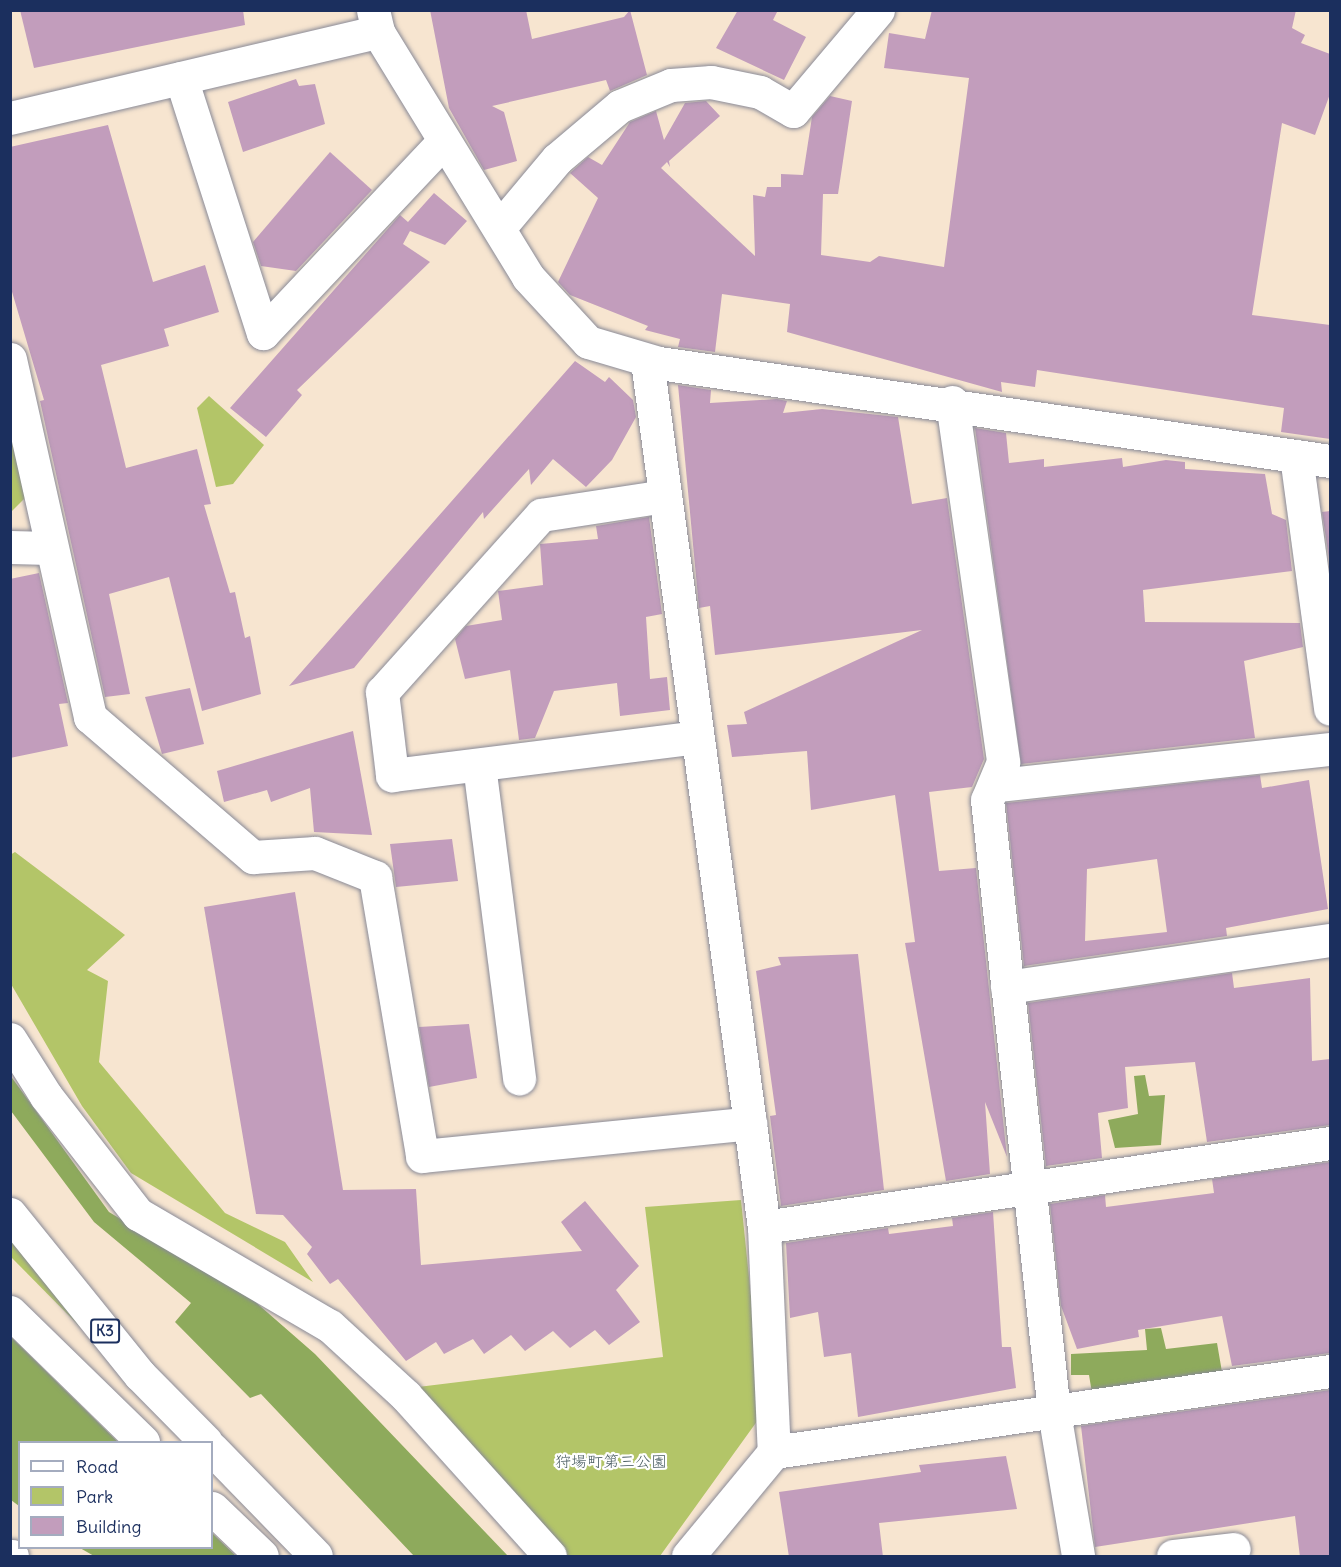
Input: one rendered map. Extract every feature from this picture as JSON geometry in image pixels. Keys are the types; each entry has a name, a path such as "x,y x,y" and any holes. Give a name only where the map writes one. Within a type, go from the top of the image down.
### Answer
{"main road":[{"path":"499,228 557,159 620,106 671,85 711,81 760,92 793,111 879,10"},
{"path":"10,118 181,78 375,21 444,141 528,277 569,326 588,342 647,361 952,402 1330,461"},
{"path":"181,78 263,333 444,141"},
{"path":"10,359 50,548 90,717 253,857 315,853 375,877 422,1156 750,1123"},
{"path":"647,361 764,1227 774,1452 688,1557"},
{"path":"952,402 1004,762 998,785 987,800 1054,1412 1078,1557"},
{"path":"1296,456 1330,709"},
{"path":"665,496 542,515 382,692 392,775 698,737"},
{"path":"10,547 50,548"},
{"path":"998,785 1330,749"},
{"path":"479,765 519,1078"},
{"path":"1007,987 1330,940"},
{"path":"10,1040 46,1096 138,1214 330,1326 406,1396 550,1557"},
{"path":"764,1227 1330,1143"},
{"name":"K3","path":"10,1214 140,1375 204,1441"},
{"path":"10,1312 141,1441"},
{"path":"774,1452 1330,1371"},
{"path":"213,1450 316,1557"},
{"path":"213,1509 262,1557"},
{"path":"1173,1557 1234,1549"}],"green space":[{"path":"209,396 264,445 233,484 216,487 197,408"},
{"path":"10,414 30,493 11,512 10,512"},
{"path":"15,852 125,935 87,970 108,981 99,1062 225,1213 285,1242 313,1282 131,1173 82,1106 11,984 10,855"},
{"path":"10,1075 109,1212 251,1298 315,1354 508,1556 414,1556 261,1394 250,1398 175,1322 191,1303 94,1222 11,1111"},
{"path":"1145,1075 1149,1096 1165,1095 1161,1145 1115,1148 1108,1120 1138,1114 1134,1076"},
{"name":"狩場町第三公園","path":"741,1200 763,1413 660,1556 568,1556 418,1387 663,1357 645,1207"},
{"path":"11,1238 86,1333 11,1257"},
{"path":"1161,1328 1166,1349 1217,1343 1222,1372 1092,1393 1089,1375 1071,1375 1071,1354 1147,1350 1145,1329"},
{"path":"10,1336 117,1441 18,1441 18,1505 11,1500"},
{"path":"213,1534 236,1556 94,1556 82,1549 213,1549"}],"building":[{"path":"20,10 243,10 245,25 34,68"},
{"path":"430,10 526,10 532,39 624,17 630,10 647,75 610,91 606,80 492,106 504,112 517,161 484,170 449,108"},
{"path":"738,10 778,10 773,20 806,37 784,80 716,48"},
{"path":"932,10 1296,10 1292,28 1305,35 1301,43 1330,54 1330,94 1315,135 1282,123 1252,315 1330,325 1330,439 1281,432 1284,408 1037,370 1035,387 1001,382 1002,392 787,332 790,304 722,294 715,352 678,347 680,339 645,330 648,326 570,295 558,282 598,198 570,173 588,157 602,165 630,122 656,111 664,140 685,103 706,101 720,116 669,161 670,167 667,162 661,168 755,256 753,195 765,197 767,187 781,187 781,174 803,175 812,117 830,96 852,101 838,194 823,194 821,255 870,262 879,256 944,267 969,78 884,68 889,33 925,39"},
{"path":"296,79 299,86 315,84 325,124 243,152 228,102"},
{"path":"108,125 153,282 205,265 219,312 164,329 169,346 101,365 126,468 197,449 211,504 204,505 230,593 235,592 245,638 250,636 261,694 202,711 169,577 109,594 130,694 105,697 40,401 44,400 10,285 10,147"},
{"path":"330,152 372,190 296,271 261,266 253,242"},
{"path":"434,193 467,221 445,245 410,231 403,244 430,262 297,390 302,395 266,437 230,408 400,215 408,222"},
{"path":"575,361 605,382 609,377 633,400 636,417 612,460 586,487 553,459 531,485 529,469 484,519 483,512 354,668 289,686"},
{"path":"678,385 711,390 710,403 777,399 787,401 783,413 822,409 898,417 912,504 947,498 984,759 972,787 929,792 939,871 976,868 1007,1157 985,1102 990,1174 946,1181 905,943 915,942 895,795 811,810 807,751 732,757 727,725 747,724 744,712 922,630 715,655 710,606 699,608"},
{"path":"975,428 1006,433 1009,463 1044,459 1044,467 1122,458 1123,467 1166,460 1185,462 1185,469 1265,474 1272,514 1286,520 1292,571 1143,590 1145,622 1300,623 1303,647 1244,661 1255,738 1021,764"},
{"path":"1330,511 1330,566 1322,512"},
{"path":"649,517 662,614 646,617 650,679 667,677 670,710 620,716 617,683 554,691 535,738 519,740 510,670 465,679 455,639 466,626 502,620 498,591 543,585 540,544 598,539 596,526"},
{"path":"39,573 68,703 59,704 68,746 10,758 10,579"},
{"path":"190,688 204,744 162,754 145,697"},
{"path":"353,731 372,835 314,832 310,788 271,802 267,790 224,802 217,771"},
{"path":"1260,775 1262,788 1309,780 1328,909 1226,928 1227,936 1024,966 1006,803","holes":["1157,859 1167,932 1085,941 1087,869"]},
{"path":"452,839 458,881 396,887 390,844"},
{"path":"295,892 343,1190 416,1189 421,1265 582,1251 561,1222 585,1201 639,1266 616,1290 640,1322 609,1345 595,1330 570,1348 553,1331 525,1351 511,1335 484,1354 473,1339 444,1354 436,1342 406,1361 338,1279 330,1284 307,1254 312,1247 283,1215 256,1214 204,907"},
{"path":"858,954 884,1190 781,1206 770,1116 776,1115 756,971 781,965 778,957"},
{"path":"1232,973 1234,988 1310,978 1312,1061 1330,1059 1330,1125 1207,1142 1195,1062 1125,1067 1128,1108 1098,1113 1102,1158 1046,1166 1028,1003"},
{"path":"469,1024 477,1078 429,1087 419,1027"},
{"path":"1330,1162 1330,1353 1232,1366 1222,1316 1138,1330 1139,1337 1077,1349 1061,1306 1050,1204 1105,1195 1106,1207 1214,1193 1212,1179"},
{"path":"993,1212 1002,1347 1011,1347 1016,1388 858,1417 851,1353 824,1357 818,1312 790,1318 786,1243 888,1228 889,1234 953,1226 952,1218"},
{"path":"1330,1390 1330,1557 1300,1557 1295,1516 1095,1547 1081,1426"},
{"path":"1006,1456 1017,1509 879,1523 883,1557 789,1557 779,1492 921,1472 919,1465"}]}
